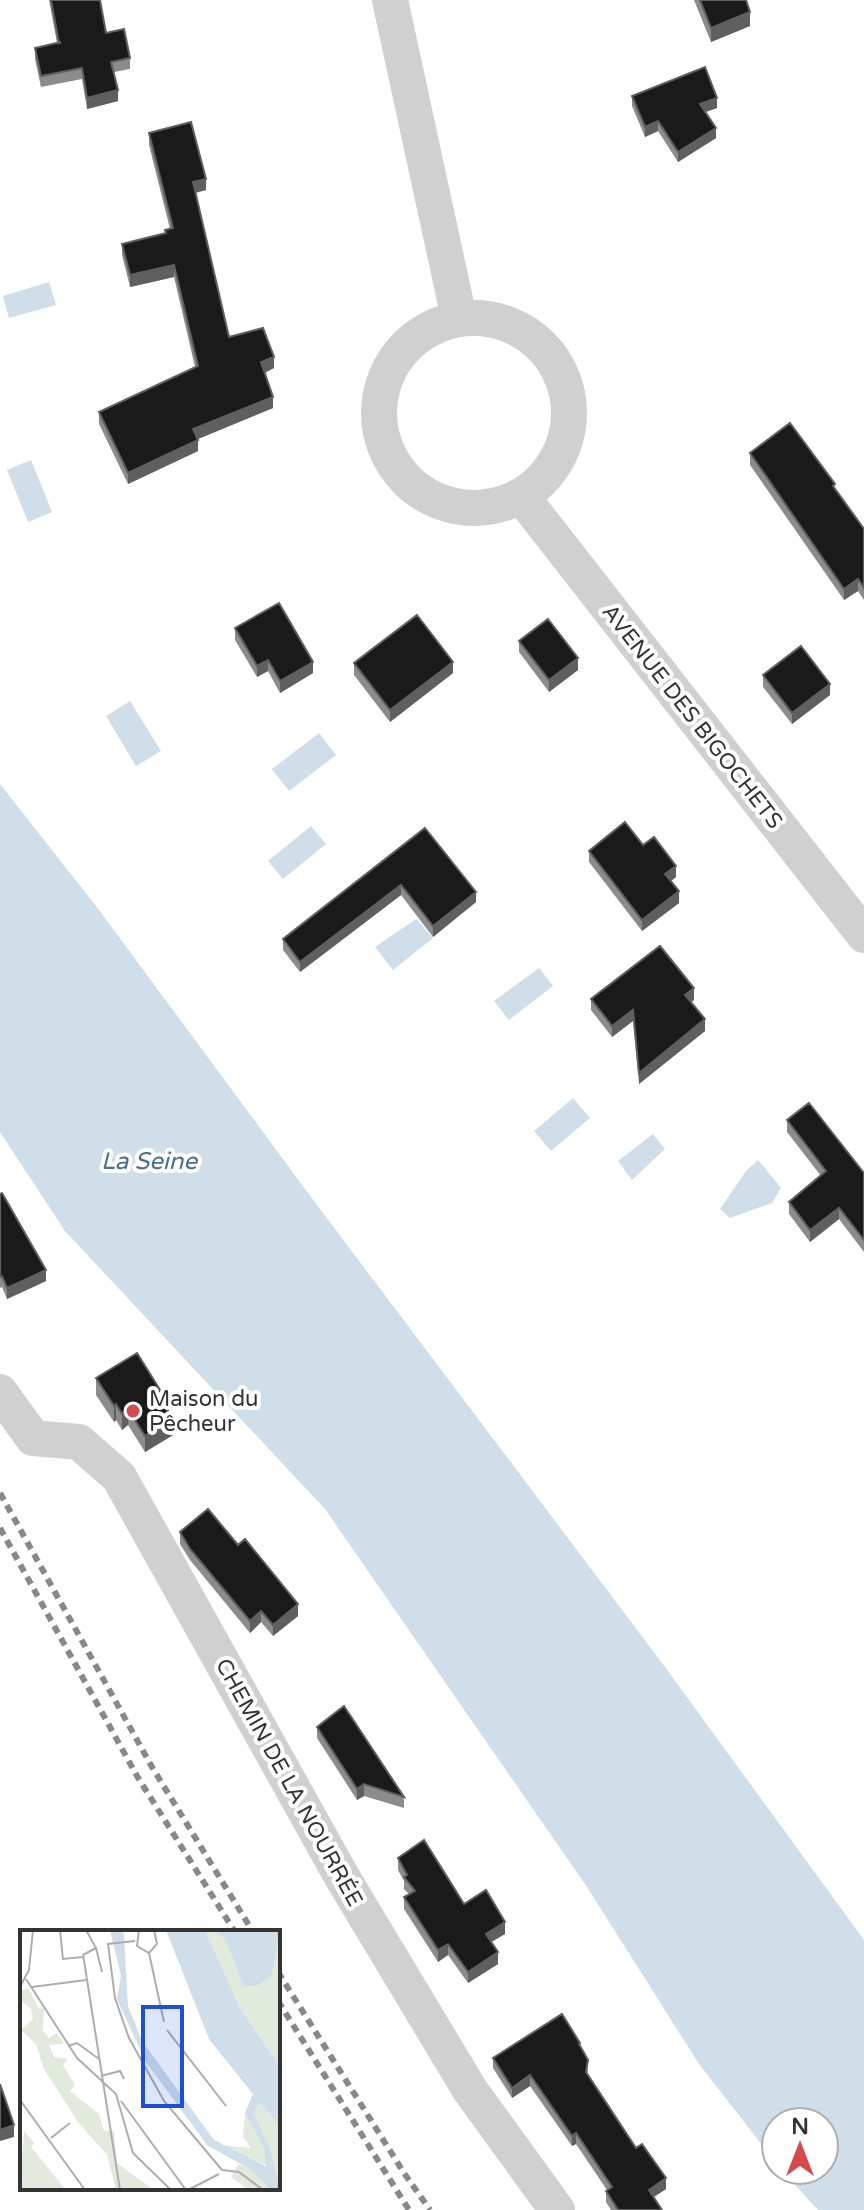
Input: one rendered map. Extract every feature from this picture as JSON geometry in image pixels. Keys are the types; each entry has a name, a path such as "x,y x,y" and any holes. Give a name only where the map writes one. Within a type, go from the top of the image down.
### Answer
{"street":[{"path":"390,0 459,318"},
{"path":"459,318 492,319 523,330 549,352 565,381 571,414 565,446 548,475 522,497 494,507 463,508 434,500 408,483 390,459 379,430 379,400 388,371 405,346 430,328 459,318"},
{"name":"AVENUE DES BIGOCHETS","path":"522,497 864,935"},
{"name":"CHEMIN DE LA NOURRÉE","path":"0,1392 33,1438 79,1442 119,1477 342,1877 470,2090 557,2210"}],"water":[{"path":"49,282 56,305 9,318 3,296"},
{"path":"31,460 52,512 28,522 7,470"},
{"path":"130,701 161,751 136,766 106,716"},
{"path":"319,733 336,755 289,791 272,769"},
{"name":"La Seine","path":"0,784 99,910 665,1667 864,1940 864,2210 818,2210 796,2186 840,2186 840,2106 760,2106 760,2142 699,2064 587,1887 325,1509 65,1231 0,1132"},
{"path":"311,826 326,844 283,879 268,861"},
{"path":"416,919 433,938 393,970 375,947"},
{"path":"539,968 553,986 509,1020 494,1001"},
{"path":"573,1098 590,1118 551,1151 534,1131"},
{"path":"653,1134 665,1149 632,1180 618,1161"},
{"path":"758,1160 781,1188 772,1203 730,1218 720,1209 746,1171"}],"building":[{"path":"51,0 100,0 106,33 124,29 130,58 111,62 118,90 87,98 82,68 41,76 35,48 59,42"},
{"path":"700,0 746,0 750,12 711,28"},
{"path":"705,67 717,98 700,104 716,128 678,152 658,121 645,127 632,96"},
{"path":"191,122 206,179 193,182 229,337 263,328 274,357 261,362 273,397 193,429 198,440 128,473 99,412 198,366 174,265 130,275 122,244 166,233 165,230 173,228 149,133"},
{"path":"790,423 864,529 864,588 858,579 844,589 750,453"},
{"path":"279,603 313,662 280,681 268,660 257,666 235,628"},
{"path":"417,615 453,662 390,710 354,663"},
{"path":"548,619 578,658 549,680 519,641"},
{"path":"801,646 830,684 792,713 763,675"},
{"path":"625,822 643,845 654,837 676,866 665,874 679,891 642,920 589,851"},
{"path":"425,828 476,892 433,926 401,885 300,962 283,939"},
{"path":"660,946 694,988 685,995 705,1019 639,1073 633,1010 612,1026 591,999"},
{"path":"809,1103 864,1173 864,1240 839,1208 810,1230 789,1202 826,1171 787,1120"},
{"path":"2,1193 46,1270 7,1288 0,1277"},
{"name":"Maison du Pêcheur","path":"137,1353 162,1393 158,1396 173,1418 145,1436 128,1409 122,1414 96,1378"},
{"path":"208,1509 238,1545 245,1539 298,1604 273,1625 261,1611 250,1621 190,1549 180,1532"},
{"path":"344,1706 404,1797 364,1784 357,1789 317,1727"},
{"path":"424,1840 464,1904 486,1890 505,1922 486,1934 498,1952 468,1972 448,1944 438,1950 404,1897 415,1891 404,1877 407,1875 398,1858"},
{"path":"562,2014 588,2060 586,2072 636,2148 642,2144 666,2178 649,2190 662,2210 618,2210 606,2191 612,2187 576,2133 572,2136 530,2075 512,2088 493,2058"},
{"path":"0,2084 14,2125 0,2130"}],"railway":[{"path":"0,1493 152,1767 252,1930"},
{"path":"0,1528 137,1776 234,1930"},
{"path":"280,1975 430,2210"},
{"path":"280,2004 409,2210"}],"place":[{"name":"Maison du Pêcheur","path":"133,1411"}]}
